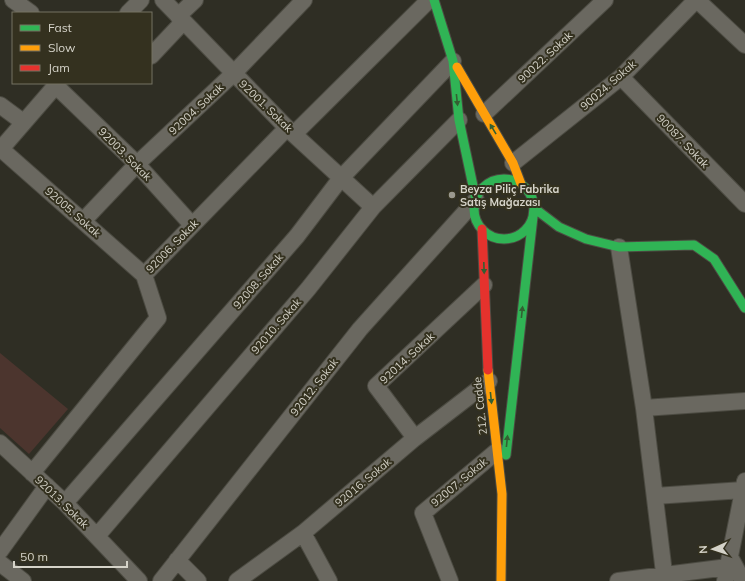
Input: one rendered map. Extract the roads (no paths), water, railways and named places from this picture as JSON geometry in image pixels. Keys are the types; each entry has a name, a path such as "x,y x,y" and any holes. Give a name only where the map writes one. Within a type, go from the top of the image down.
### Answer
{"street":[{"path":"129,12 141,0"},
{"name":"92001. Sokak","path":"162,0 233,74 291,131 373,207"},
{"path":"152,55 195,0"},
{"name":"92004. Sokak","path":"83,221 137,164 233,74 304,0"},
{"name":"92006. Sokak","path":"32,473 158,318 144,275 192,226 429,0"},
{"path":"434,0 453,61 460,120 476,200"},
{"name":"90022. Sokak","path":"484,114 605,0"},
{"path":"697,0 745,45"},
{"name":"90024. Sokak","path":"513,163 621,76 697,0"},
{"path":"453,61 513,163 521,184 532,199 534,208 502,494"},
{"name":"92008. Sokak","path":"65,503 297,236 341,178 453,61"},
{"name":"90087. Sokak","path":"621,76 745,204"},
{"path":"1,149 56,84"},
{"name":"92003. Sokak","path":"56,84 137,164 192,226"},
{"path":"0,105 23,122"},
{"name":"92010. Sokak","path":"97,536 308,290 373,207 460,120"},
{"name":"92005. Sokak","path":"1,149 144,275"},
{"path":"521,184 512,180 494,181 480,192 476,200 474,210 476,220 482,229 490,235 500,238 510,238 520,234 527,227 532,218 534,208"},
{"name":"92012. Sokak","path":"161,581 360,329 476,200"},
{"path":"534,208 559,227 586,239 619,247 694,245 714,259 745,308"},
{"name":"212. Cadde","path":"482,229 489,381 502,494 500,581"},
{"path":"619,247 644,408 665,578"},
{"name":"92014. Sokak","path":"415,438 376,386 484,285"},
{"name":"92016. Sokak","path":"237,581 303,533 415,438 489,381"},
{"path":"644,408 745,401"},
{"name":"92013. Sokak","path":"0,443 65,503 139,581"},
{"name":"92007. Sokak","path":"450,581 423,513 497,451"},
{"path":"0,551 47,486"},
{"path":"655,496 744,492 728,568"},
{"path":"303,533 329,581"},
{"path":"177,560 198,581"},
{"path":"0,563 23,581"},
{"path":"618,581 665,578 728,568 744,581"}],"place":[{"name":"Beyza Piliç Fabrika Satış Mağazası","path":"452,195"}]}
